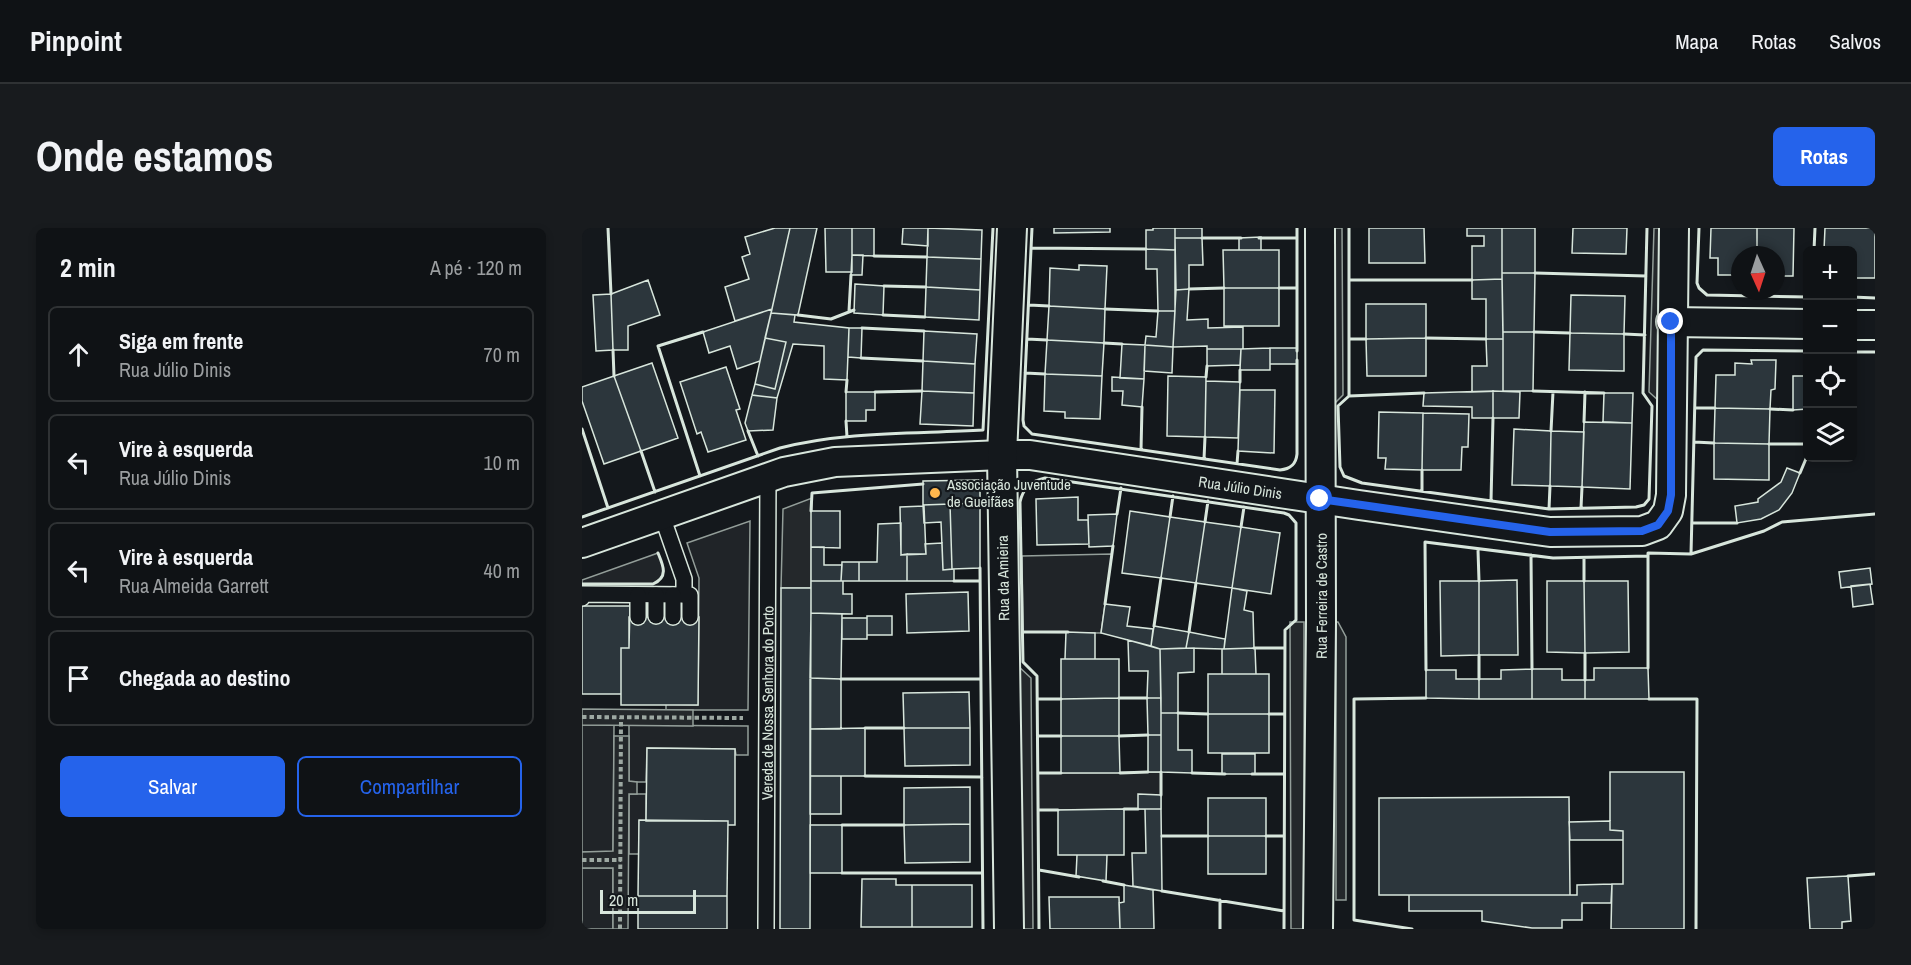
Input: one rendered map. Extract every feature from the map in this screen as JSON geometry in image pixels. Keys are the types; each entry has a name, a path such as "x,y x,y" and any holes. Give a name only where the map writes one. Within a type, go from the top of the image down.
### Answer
{"street":[{"name":"Rua da Amieira","path":"1009,929 1002,455 1012,228"},
{"name":"Rua Ferreira de Castro","path":"1318,929 1320,228"},
{"path":"1674,228 1671,322 1803,324"},
{"name":"Rua Júlio Dinis","path":"582,543 801,467 835,462 1002,455 1030,455 1550,532 1642,531 1658,525 1668,511 1671,495 1671,322"},
{"path":"1857,325 1875,325"}],"lane":[{"name":"Vereda de Nossa Senhora do Porto","path":"766,929 768,477"},
{"path":"662,516 684,579 673,616"},
{"path":"582,598 582,594 601,600 620,601 639,595 690,595 690,617"},
{"path":"638,617 639,595"},
{"path":"656,595 656,616"}],"path":[{"path":"582,717 748,718"},
{"path":"621,718 621,929"},
{"path":"582,860 621,860"}],"shaded area":[{"path":"1332,228 1342,228 1343,395 1332,406"},
{"path":"1654,228 1663,228 1658,400 1649,392"},
{"path":"812,498 811,588 781,588 783,509"},
{"path":"750,521 748,710 666,710 666,704 698,705 699,578 687,543"},
{"path":"658,553 663,566 663,574 653,584 582,584 582,580"},
{"path":"1112,554 1101,633 1023,632 1022,556"},
{"path":"1290,622 1304,622 1304,929 1291,929"},
{"path":"1336,622 1346,637 1346,900 1336,900"},
{"path":"1017,665 1031,678 1033,929 1019,929"},
{"path":"582,709 693,710 693,726 582,725"},
{"path":"582,725 614,725 613,852 582,852"},
{"path":"629,725 748,726 748,755 736,755 735,749 647,748 646,782 629,782"},
{"path":"614,736 629,736 629,781 637,782 637,794 629,794 628,929 613,929 613,868 582,868 582,852 613,851"},
{"path":"1161,772 1161,809 1038,810 1038,773"},
{"path":"629,794 646,794 646,821 639,821 639,854 629,854"},
{"path":"582,868 613,868 613,929 582,929"}],"building":[{"path":"775,228 790,228 772,309 735,321 725,287 749,279 742,257 750,254 745,237"},
{"path":"790,228 817,228 798,315 771,313"},
{"path":"825,228 852,228 852,272 826,272"},
{"path":"852,228 874,228 874,256 852,255"},
{"path":"903,228 928,228 928,246 902,244"},
{"path":"928,228 982,230 981,259 927,257"},
{"path":"1054,228 1110,228 1110,232 1054,233"},
{"path":"1153,228 1175,228 1175,250 1146,249 1146,230 1153,230"},
{"path":"1175,228 1202,228 1202,238 1175,238"},
{"path":"1369,228 1424,228 1425,263 1369,263"},
{"path":"1467,228 1502,228 1502,279 1472,280 1472,246 1484,246 1484,236 1467,236"},
{"path":"1502,228 1535,228 1535,273 1502,273"},
{"path":"1573,228 1627,228 1626,254 1572,253"},
{"path":"1711,228 1757,228 1757,246 1731,246 1731,275 1718,275 1718,258 1710,258"},
{"path":"1757,228 1794,228 1793,276 1785,276 1785,246 1757,246"},
{"path":"1825,228 1875,228 1875,278 1857,278 1857,246 1824,246"},
{"path":"1261,237 1261,250 1239,250 1239,238"},
{"path":"1175,238 1202,238 1203,265 1189,265 1189,289 1176,290"},
{"path":"1146,249 1175,250 1175,311 1158,311 1157,269 1146,269"},
{"path":"1223,250 1279,250 1279,288 1224,288"},
{"path":"852,255 863,255 862,275 851,275"},
{"path":"927,257 981,259 980,290 926,287"},
{"path":"1079,265 1107,266 1105,309 1049,306 1050,268 1079,270"},
{"path":"1502,273 1535,273 1534,332 1503,332"},
{"path":"1502,279 1503,339 1486,339 1486,299 1472,299 1472,280"},
{"path":"648,280 660,315 628,326 628,350 613,350 611,294"},
{"path":"855,284 884,286 883,315 854,313"},
{"path":"926,287 980,290 979,320 925,317"},
{"path":"1224,288 1279,288 1279,326 1224,326"},
{"path":"1189,289 1187,320 1208,319 1208,328 1243,327 1243,349 1207,349 1207,346 1173,347 1176,290"},
{"path":"611,294 613,350 596,351 593,295"},
{"path":"1571,295 1625,296 1624,334 1570,333"},
{"path":"1366,304 1426,304 1426,338 1366,339"},
{"path":"1049,306 1105,309 1104,343 1047,340"},
{"path":"772,309 760,361 737,369 730,346 709,353 703,332"},
{"path":"1158,311 1175,311 1173,347 1145,345 1146,336 1156,337"},
{"path":"771,313 795,315 794,322 849,328 847,380 824,379 824,346 793,344 777,398 752,395 755,384 775,389 786,342 765,338"},
{"path":"849,328 862,328 861,358 848,357"},
{"path":"924,331 977,334 975,364 923,361"},
{"path":"1503,332 1534,332 1533,391 1503,391"},
{"path":"1570,333 1624,334 1624,371 1569,370"},
{"path":"765,338 786,342 775,389 755,384"},
{"path":"1426,338 1426,376 1367,376 1366,339"},
{"path":"1486,339 1503,339 1503,391 1472,392 1472,366 1487,366"},
{"path":"1047,340 1104,343 1102,376 1045,374"},
{"path":"1122,344 1145,345 1144,379 1120,378"},
{"path":"1145,345 1173,347 1172,373 1144,371"},
{"path":"1270,348 1297,348 1297,364 1270,364"},
{"path":"1270,348 1270,370 1240,370 1241,349"},
{"path":"1207,349 1241,349 1240,365 1207,366"},
{"path":"1751,360 1776,360 1775,389 1771,390 1770,409 1715,408 1716,375 1735,375 1735,363 1752,364"},
{"path":"923,361 975,364 974,393 922,391"},
{"path":"652,363 678,438 641,451 614,376"},
{"path":"726,367 740,409 736,410 746,440 708,452 701,432 697,434 680,382"},
{"path":"1045,374 1102,376 1100,419 1065,418 1065,412 1044,411"},
{"path":"614,376 641,451 604,464 582,401 582,387"},
{"path":"1168,376 1206,377 1205,437 1167,436"},
{"path":"1793,376 1803,376 1803,409 1793,410"},
{"path":"1112,377 1144,379 1142,407 1122,405 1123,391 1112,391"},
{"path":"1206,381 1240,382 1238,438 1205,437"},
{"path":"1240,390 1275,390 1274,453 1238,451"},
{"path":"922,391 974,393 973,426 920,424"},
{"path":"1493,391 1493,418 1472,418 1472,407 1423,406 1424,393"},
{"path":"1493,391 1520,392 1519,418 1493,418"},
{"path":"846,392 875,392 875,410 866,410 866,421 846,421"},
{"path":"1604,393 1633,393 1632,423 1603,422"},
{"path":"752,395 777,398 773,430 748,431 745,423"},
{"path":"1715,408 1770,409 1769,444 1714,443"},
{"path":"1379,412 1423,413 1422,470 1385,469 1386,458 1378,458"},
{"path":"1423,413 1469,414 1468,447 1462,447 1461,470 1422,470"},
{"path":"1584,422 1632,423 1630,489 1582,487"},
{"path":"1514,429 1551,431 1550,486 1512,485"},
{"path":"1551,431 1584,432 1582,487 1550,486"},
{"path":"1714,443 1769,444 1769,480 1714,479"},
{"path":"1787,468 1800,473 1792,493 1779,510 1761,519 1737,523 1735,506 1758,502 1758,499 1781,482"},
{"path":"980,480 980,503 923,505 923,481"},
{"path":"1078,497 1078,520 1088,520 1089,544 1037,545 1036,499"},
{"path":"980,503 980,568 952,569 950,504"},
{"path":"950,504 952,569 943,570 941,522 924,523 923,505"},
{"path":"924,506 926,554 901,555 900,507"},
{"path":"811,511 840,511 840,548 811,547"},
{"path":"1130,511 1170,517 1161,578 1122,573"},
{"path":"1117,514 1113,546 1089,547 1088,515"},
{"path":"1170,517 1205,522 1196,583 1161,578"},
{"path":"1205,522 1241,527 1232,588 1196,583"},
{"path":"901,523 901,555 907,554 907,581 859,581 859,562 877,562 878,524"},
{"path":"1241,527 1280,533 1271,594 1232,588"},
{"path":"942,543 943,570 954,569 954,581 907,581 907,554 926,554 925,544"},
{"path":"811,547 824,547 824,565 842,565 841,581 811,581"},
{"path":"842,562 859,562 859,581 841,581"},
{"path":"1870,568 1872,584 1841,588 1839,572"},
{"path":"1517,580 1518,655 1479,655 1479,581"},
{"path":"811,581 843,581 843,594 852,594 852,614 811,613"},
{"path":"1440,581 1479,581 1479,655 1441,656"},
{"path":"1547,581 1584,581 1585,653 1547,652"},
{"path":"1584,581 1628,581 1629,652 1585,653"},
{"path":"1870,584 1873,604 1853,607 1851,586"},
{"path":"781,588 811,588 810,929 780,929"},
{"path":"1232,588 1247,591 1244,610 1253,612 1254,648 1224,649"},
{"path":"968,592 969,631 907,633 906,594"},
{"path":"1105,604 1130,607 1127,626 1153,629 1151,646 1101,633"},
{"path":"582,606 630,606 629,648 621,648 621,694 582,694"},
{"path":"811,613 842,614 841,679 810,678"},
{"path":"867,616 892,616 892,635 867,635"},
{"path":"629,617 699,617 698,705 621,705 621,648 629,648"},
{"path":"842,618 867,618 867,639 842,639"},
{"path":"1154,626 1189,632 1186,648 1160,649 1151,646"},
{"path":"1066,632 1095,633 1095,659 1065,659"},
{"path":"1189,632 1225,639 1224,649 1186,648"},
{"path":"1128,640 1160,649 1161,698 1147,698 1148,671 1129,671"},
{"path":"1194,648 1194,672 1178,673 1178,713 1161,713 1160,649"},
{"path":"1255,648 1256,674 1222,674 1222,649"},
{"path":"1061,659 1119,659 1119,698 1061,699"},
{"path":"1594,668 1648,668 1649,699 1585,699 1585,680 1594,680"},
{"path":"1532,669 1562,669 1562,680 1585,680 1585,699 1532,699"},
{"path":"1532,669 1532,699 1479,699 1479,679 1501,679 1501,670"},
{"path":"1426,670 1456,670 1456,679 1479,679 1479,699 1426,698"},
{"path":"1208,674 1269,674 1269,714 1208,714"},
{"path":"810,678 841,679 841,729 810,729"},
{"path":"969,692 970,728 904,728 903,693"},
{"path":"1119,698 1119,736 1061,736 1061,699"},
{"path":"1147,698 1161,698 1161,735 1148,735"},
{"path":"1161,713 1178,713 1178,750 1192,750 1192,773 1161,772"},
{"path":"1208,714 1269,714 1269,753 1208,753"},
{"path":"865,728 865,776 810,776 810,729"},
{"path":"904,728 970,728 970,765 905,766"},
{"path":"1148,735 1161,735 1161,772 1148,772"},
{"path":"1061,736 1119,736 1120,773 1061,773"},
{"path":"647,748 735,749 735,825 728,825 728,821 646,821"},
{"path":"1222,754 1255,754 1255,774 1222,774"},
{"path":"1610,772 1684,772 1684,929 1611,929 1612,884 1623,884 1623,831 1610,830"},
{"path":"810,776 841,776 841,814 810,814"},
{"path":"970,787 970,824 904,825 904,788"},
{"path":"1138,794 1161,795 1161,809 1138,809"},
{"path":"1569,797 1570,895 1379,895 1379,798"},
{"path":"1208,798 1266,798 1266,836 1208,836"},
{"path":"1124,809 1124,855 1058,855 1058,810"},
{"path":"1145,809 1161,809 1162,891 1133,886 1132,853 1146,853"},
{"path":"639,820 728,821 727,896 638,896"},
{"path":"1610,821 1610,830 1623,831 1623,840 1570,840 1569,822"},
{"path":"970,824 970,862 905,863 904,825"},
{"path":"810,825 842,825 842,873 810,873"},
{"path":"1208,836 1266,836 1266,874 1208,874"},
{"path":"1077,855 1107,855 1106,881 1076,876"},
{"path":"1848,876 1851,921 1842,922 1842,929 1810,929 1807,878"},
{"path":"862,879 896,879 896,885 912,885 912,927 861,927"},
{"path":"1612,884 1611,903 1582,903 1582,920 1562,920 1562,928 1532,928 1482,921 1482,911 1409,911 1409,895 1577,895 1577,885"},
{"path":"912,885 972,885 972,927 912,927"},
{"path":"1124,885 1153,890 1154,929 1120,929 1119,903 1124,902"},
{"path":"638,896 727,896 727,929 638,929"},
{"path":"1049,897 1119,897 1120,929 1050,929"}],"wall":[{"path":"608,228 611,294"},
{"path":"582,517 780,448 856,436 983,430 993,228"},
{"path":"1032,228 1023,420 1024,426 1032,434 1280,470 1287,469 1294,464 1297,454 1297,360"},
{"path":"1297,228 1297,351"},
{"path":"1349,228 1349,396 1338,406 1340,467 1344,476 1362,483 1549,509 1636,507 1644,505 1649,499 1652,406 1643,393 1647,228"},
{"path":"1699,228 1697,283 1707,295 1803,297"},
{"path":"1814,246 1815,228"},
{"path":"1202,238 1241,238"},
{"path":"1259,238 1297,238"},
{"path":"1032,248 1146,249"},
{"path":"874,256 927,257"},
{"path":"1535,273 1646,276"},
{"path":"849,311 851,275"},
{"path":"1349,280 1472,280"},
{"path":"884,286 926,287"},
{"path":"1189,289 1224,288"},
{"path":"1279,288 1297,288"},
{"path":"1857,297 1875,298"},
{"path":"1029,305 1049,306"},
{"path":"1105,309 1158,311"},
{"path":"798,315 831,319 854,310"},
{"path":"883,315 925,317"},
{"path":"862,328 924,331"},
{"path":"700,476 658,346 703,332"},
{"path":"1534,332 1570,333"},
{"path":"1624,334 1645,335"},
{"path":"1426,338 1486,339"},
{"path":"1027,339 1047,340"},
{"path":"1349,339 1366,339"},
{"path":"1104,343 1122,344"},
{"path":"613,350 614,376"},
{"path":"1648,668 1648,553 1691,554 1696,357 1703,350 1803,351"},
{"path":"1857,352 1875,352"},
{"path":"861,358 923,361"},
{"path":"1206,377 1207,366"},
{"path":"1240,370 1240,382"},
{"path":"1025,373 1045,374"},
{"path":"846,392 847,380"},
{"path":"875,392 922,391"},
{"path":"1533,391 1604,393"},
{"path":"1551,431 1553,392"},
{"path":"1584,422 1585,392"},
{"path":"1349,396 1424,393"},
{"path":"1141,450 1142,407"},
{"path":"1695,408 1715,408"},
{"path":"1770,409 1793,410"},
{"path":"1491,501 1493,418"},
{"path":"846,421 847,437"},
{"path":"582,429 608,508"},
{"path":"748,431 758,456"},
{"path":"1204,459 1205,437"},
{"path":"1694,442 1714,443"},
{"path":"1769,444 1803,444"},
{"path":"641,451 655,492"},
{"path":"1237,464 1238,451"},
{"path":"1800,473 1805,462"},
{"path":"1422,470 1422,491"},
{"path":"1039,929 1037,676 1023,662 1020,502 1028,486 1045,478 1284,513 1296,523 1296,620 1285,630 1284,929"},
{"path":"811,511 812,493 923,484"},
{"path":"1549,509 1550,486"},
{"path":"1581,508 1582,487"},
{"path":"1117,514 1121,488"},
{"path":"1170,517 1173,496"},
{"path":"1205,522 1208,501"},
{"path":"1241,527 1244,507"},
{"path":"1691,554 1764,531 1782,522 1875,514"},
{"path":"1692,523 1737,523"},
{"path":"1426,670 1425,542 1553,558 1648,556"},
{"path":"1105,604 1113,546"},
{"path":"1478,550 1479,581"},
{"path":"582,584 653,584 663,574 663,566 658,553"},
{"path":"1531,555 1532,669"},
{"path":"1584,559 1584,581"},
{"path":"980,568 983,929"},
{"path":"1154,626 1161,578"},
{"path":"954,581 980,581"},
{"path":"1189,632 1196,583"},
{"path":"1023,632 1068,632"},
{"path":"1254,648 1285,648"},
{"path":"1585,653 1585,680"},
{"path":"1479,655 1479,679"},
{"path":"841,679 981,679"},
{"path":"1119,698 1147,698"},
{"path":"1412,929 1354,920 1354,699 1426,698"},
{"path":"1038,699 1061,699"},
{"path":"1649,699 1697,699 1696,929"},
{"path":"1178,713 1208,714"},
{"path":"1269,714 1284,714"},
{"path":"865,728 904,728"},
{"path":"1119,736 1148,735"},
{"path":"1038,736 1061,736"},
{"path":"1120,773 1148,772"},
{"path":"1161,772 1161,795"},
{"path":"1038,773 1061,773"},
{"path":"1192,773 1225,774"},
{"path":"1252,774 1284,774"},
{"path":"865,776 982,777"},
{"path":"1124,809 1138,809"},
{"path":"1038,810 1058,810"},
{"path":"842,825 904,825"},
{"path":"1162,836 1208,836"},
{"path":"1266,836 1283,836"},
{"path":"1039,870 1079,877"},
{"path":"842,873 982,873"},
{"path":"1848,876 1875,874"},
{"path":"1103,881 1124,885"},
{"path":"1162,891 1284,911"},
{"path":"1220,900 1220,929"}],"place":[{"name":"Associação Juventude de Gueifães","path":"935,493"}],"route":[{"path":"1320,499 1550,532 1642,531 1658,525 1668,511 1671,495 1671,322"}]}
